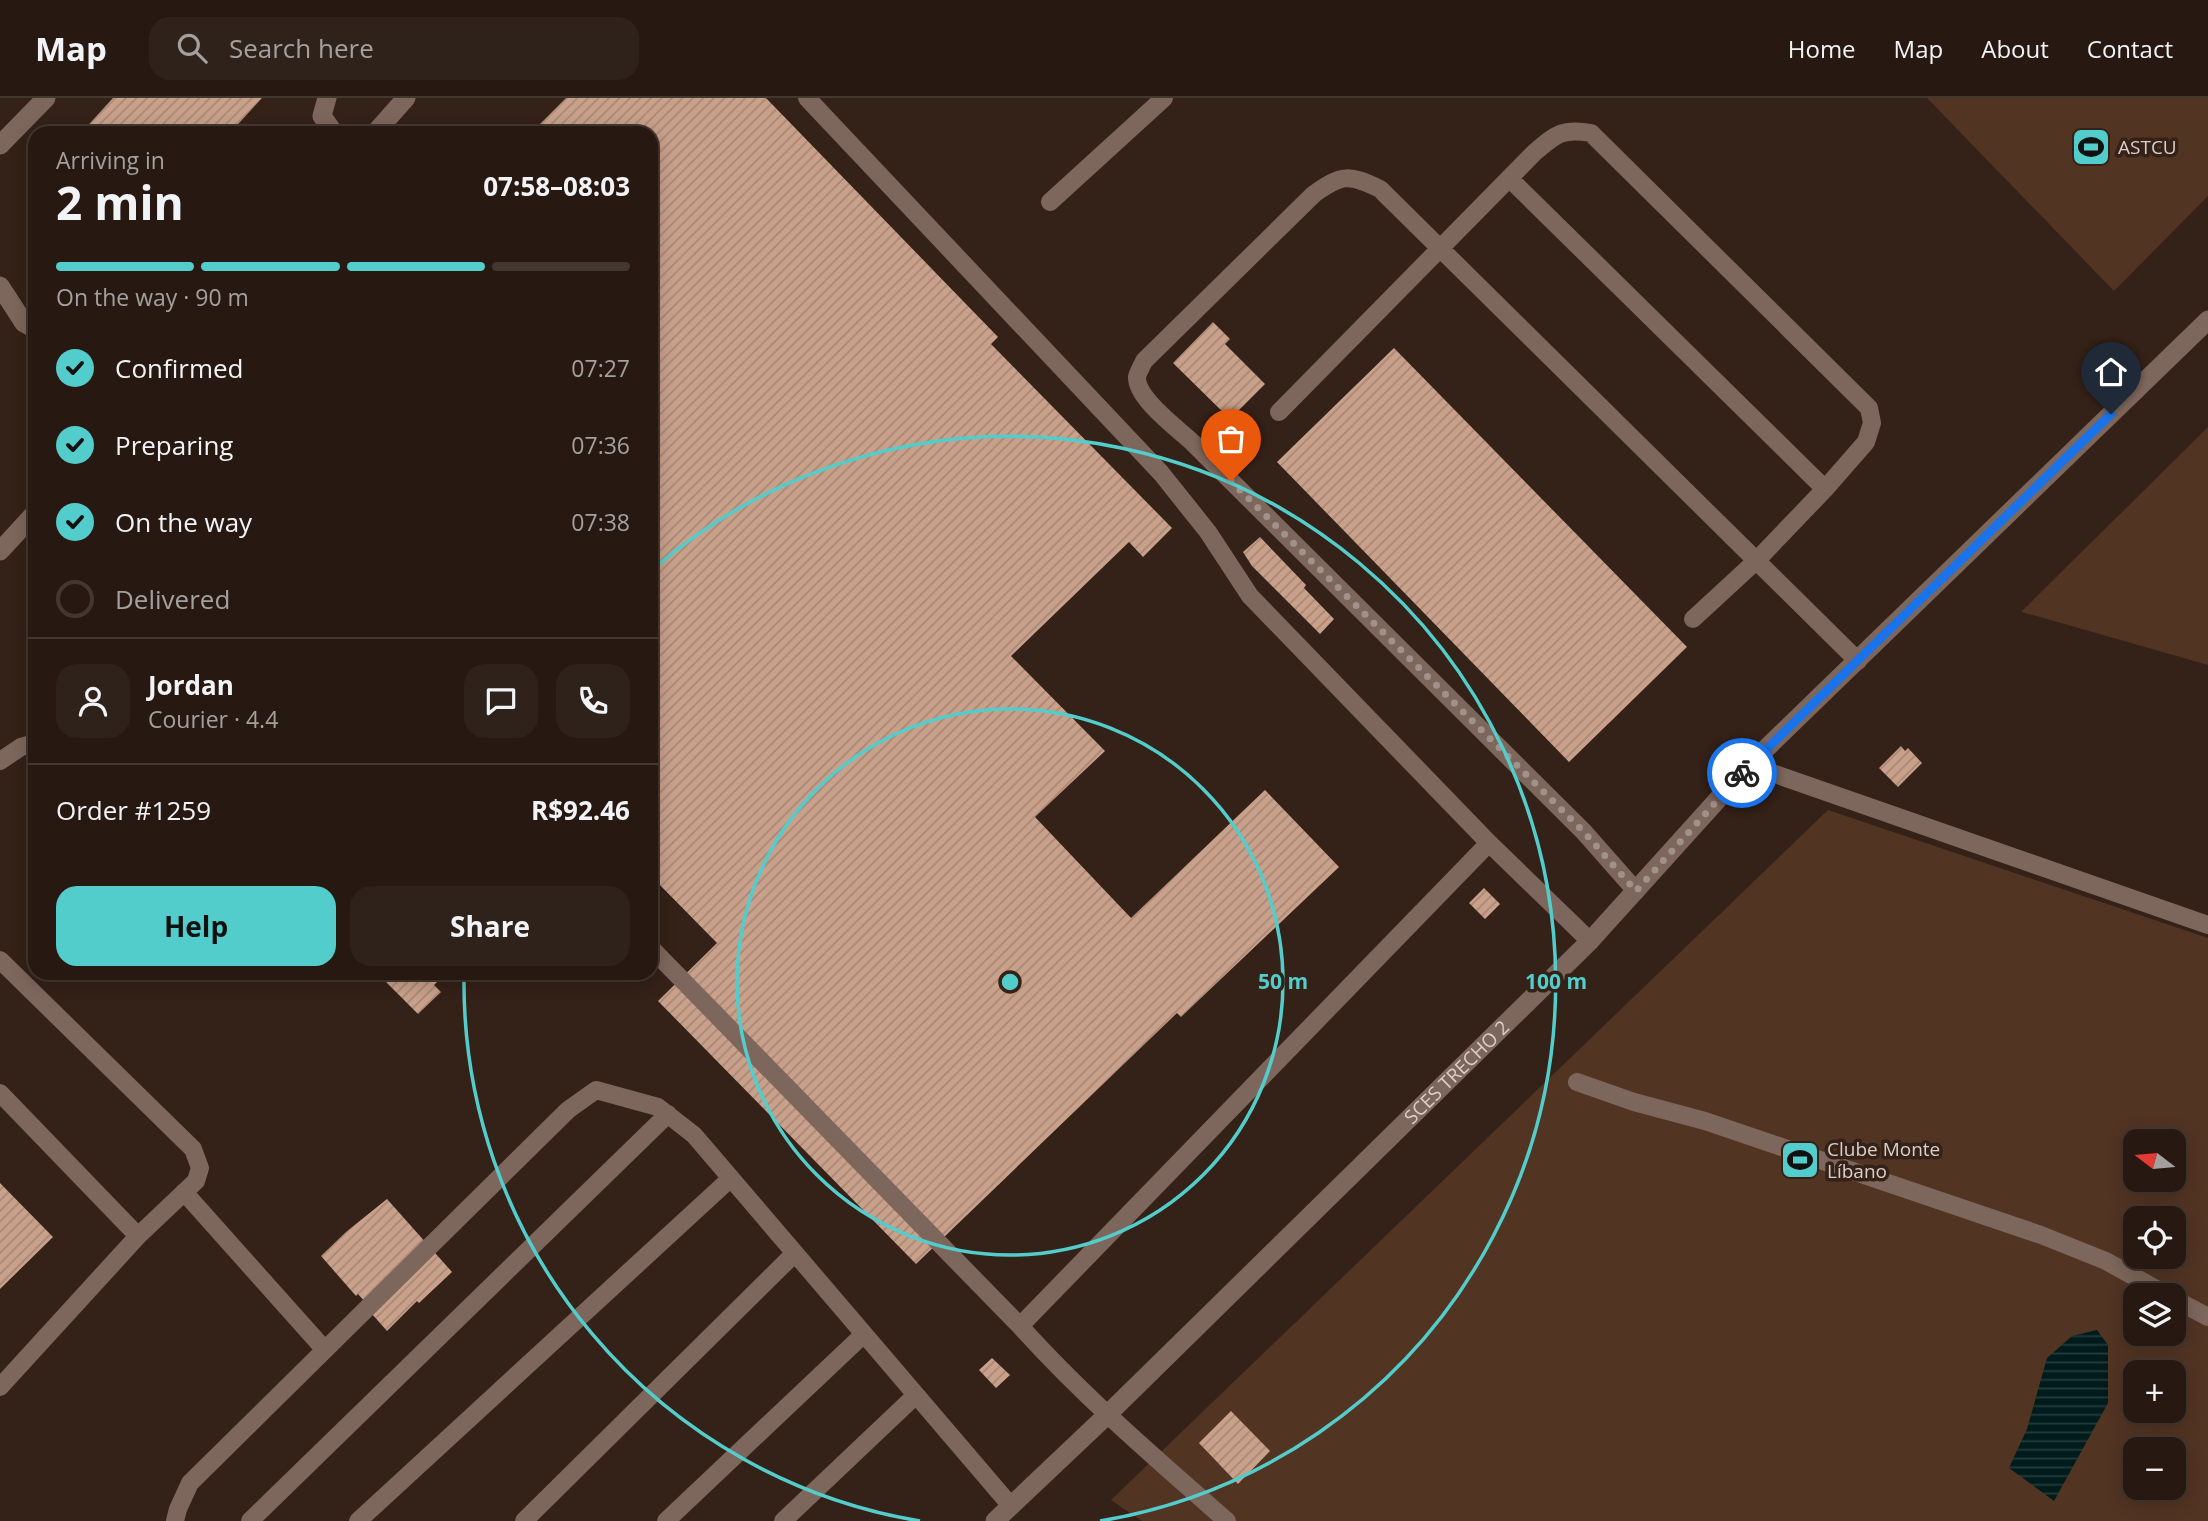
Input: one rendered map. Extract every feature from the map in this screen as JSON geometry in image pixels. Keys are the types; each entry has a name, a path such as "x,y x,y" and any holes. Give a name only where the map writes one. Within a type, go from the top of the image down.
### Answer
{"street":[{"path":"0,145 46,98"},
{"path":"327,98 322,116 329,126"},
{"path":"380,126 405,98"},
{"path":"0,286 28,326"},
{"name":"SCES TRECHO 2","path":"995,1521 1107,1415 1590,941 1749,765 2208,320"},
{"path":"0,551 28,521"}],"lane":[{"path":"807,98 1161,474 1208,532 1250,596 1489,843 1590,941"},
{"path":"1050,202 1164,98"},
{"path":"1279,412 1554,135 1572,129 1591,133 1869,408 1872,423 1866,442 1757,560 1693,619"},
{"path":"1636,891 1584,832 1150,403 1139,389 1137,375 1144,361 1314,194 1344,177 1358,178 1380,189 1857,661"},
{"path":"1509,178 1825,489"},
{"path":"0,761 28,745"},
{"path":"1749,765 2208,925"},
{"path":"1020,1326 1489,843"},
{"path":"658,955 1061,1371 1227,1521"},
{"path":"0,960 193,1149 200,1168 196,1181 138,1236 0,1387"},
{"path":"1577,1082 1634,1102 1705,1121 2041,1235 2106,1261 2145,1283"},
{"path":"175,1521 190,1483 568,1110 596,1090 658,1107 694,1135 1011,1506"},
{"path":"0,1093 138,1236"},
{"path":"250,1521 668,1114"},
{"path":"358,1521 731,1178"},
{"path":"184,1192 325,1350"},
{"path":"524,1521 795,1253"},
{"path":"2186,1305 2208,1317"},
{"path":"666,1521 864,1334"},
{"path":"783,1521 916,1395"}],"shaded area":[{"name":"ASTCU","path":"1927,98 2208,98 2208,196 2114,291"},
{"path":"2208,427 2208,665 2022,612 2022,611"},
{"name":"Clube Monte Líbano","path":"1828,810 2208,938 2208,1521 1142,1521 1111,1500"}],"water":[{"path":"2097,1330 2108,1345 2108,1403 2054,1501 2009,1468 2027,1429 2047,1358 2072,1336"}],"building":[{"path":"113,98 262,98 236,126 87,126"},
{"path":"566,98 766,98 998,337 991,344 1172,528 1143,557 1129,542 1011,656 1105,751 1035,817 1131,918 1265,790 1339,867 1181,1017 1177,1013 916,1264 658,1001 717,943 658,883 658,126 538,126"},
{"path":"1213,322 1230,339 1225,344 1265,384 1230,419 1173,363"},
{"path":"1394,348 1687,647 1569,762 1277,462"},
{"path":"1260,537 1334,619 1320,634 1252,566 1243,552"},
{"path":"1901,746 1905,751 1908,748 1922,763 1898,787 1879,768"},
{"path":"1484,888 1500,904 1485,919 1469,903"},
{"path":"384,980 439,980 434,985 441,992 418,1014"},
{"path":"0,1183 53,1237 0,1289"},
{"path":"387,1199 452,1272 387,1331 364,1305 366,1303 358,1294 356,1296 321,1256"},
{"path":"992,1358 1010,1375 996,1388 979,1370"},
{"path":"1231,1411 1270,1451 1238,1484 1199,1443"}],"way so far":[{"path":"1231,481 1584,832 1636,891 1742,773"}],"place":[{"name":"ASTCU","path":"2091,147"},
{"name":"Clube Monte Líbano","path":"1800,1160"}],"route":[{"path":"1742,773 2111,414"}]}
